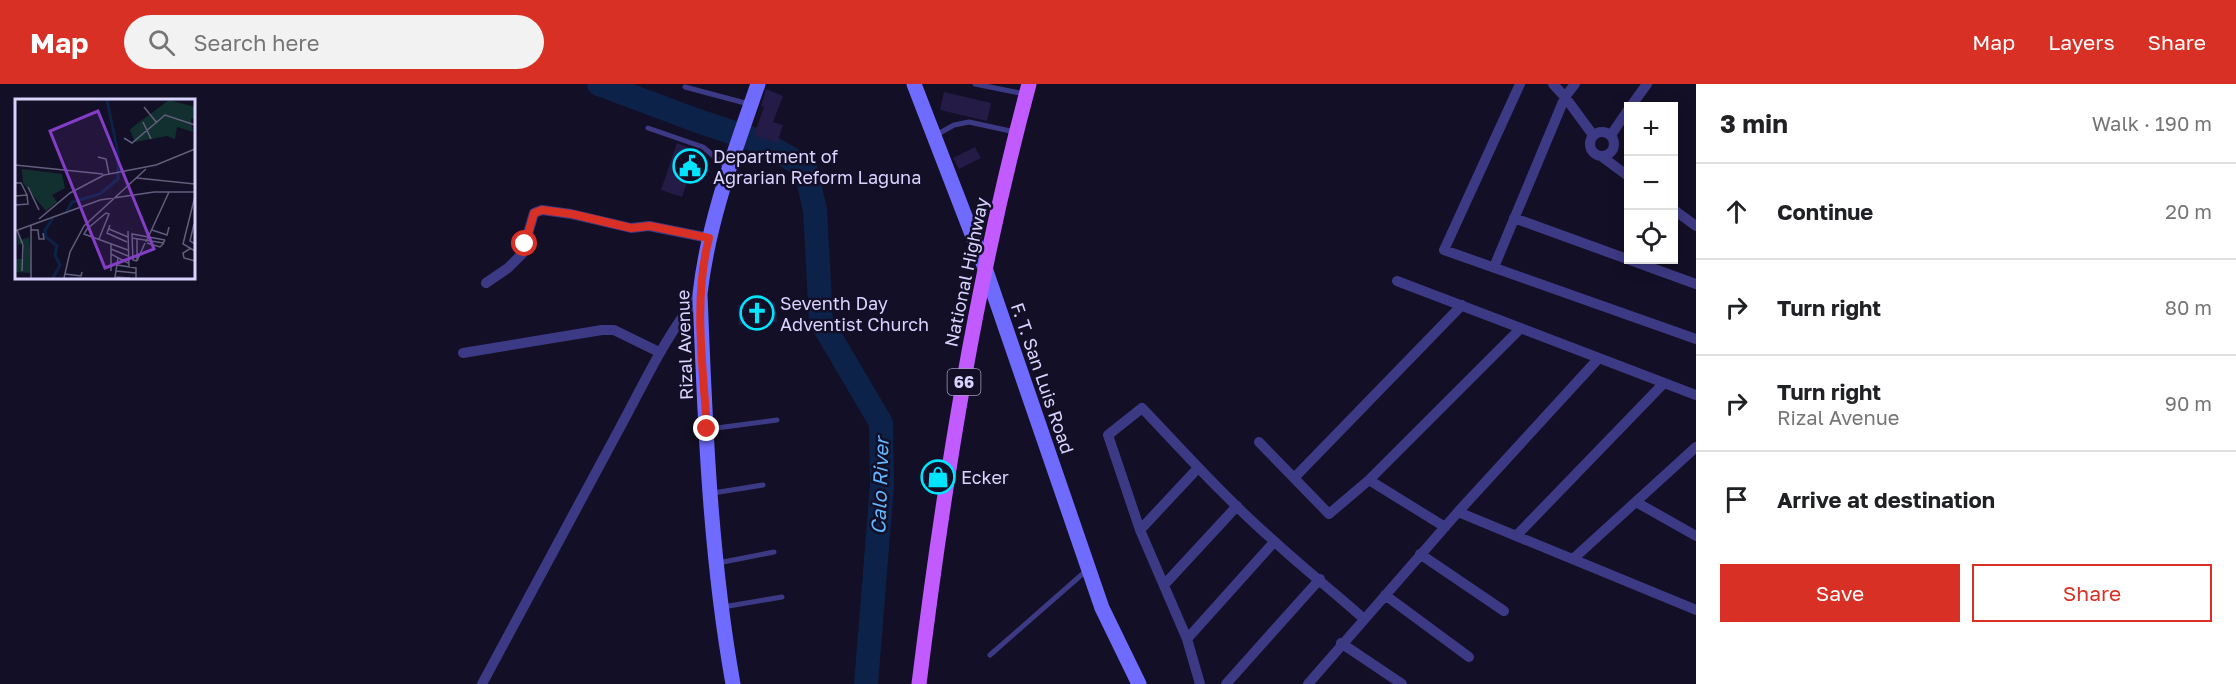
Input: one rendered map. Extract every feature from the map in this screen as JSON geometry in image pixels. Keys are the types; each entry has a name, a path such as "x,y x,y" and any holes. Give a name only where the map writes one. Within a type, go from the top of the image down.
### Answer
{"main road":[{"name":"Rizal Avenue","path":"733,684 721,608 711,494 700,294 709,238 758,84"},
{"name":"F. T. San Luis Road","path":"914,84 985,268 1102,608 1139,684"},
{"name":"National Highway","path":"919,684 951,451 985,268 1028,89"}],"street":[{"path":"1521,84 1443,250 1696,339"},
{"path":"1553,84 1593,135"},
{"path":"1494,267 1565,97 1575,84"},
{"path":"1634,102 1647,84"},
{"path":"1611,135 1624,117"},
{"path":"1601,156 1610,153 1613,149 1611,135 1602,131 1590,139 1590,148 1593,153 1624,172"},
{"path":"486,283 508,268 522,254 534,213 542,210 572,214 631,228 650,226 709,238"},
{"path":"1678,213 1696,226"},
{"path":"1514,218 1696,284"},
{"path":"1397,281 1696,395"},
{"path":"482,684 659,352 679,319 700,294"},
{"path":"1294,478 1462,306"},
{"path":"1259,442 1329,514 1369,480 1521,328"},
{"path":"463,353 608,330 614,330 659,352"},
{"path":"1309,684 1341,643 1444,527 1599,358"},
{"path":"1516,536 1664,383"},
{"path":"1200,684 1187,639 1140,530 1108,435 1142,408 1198,468 1274,542 1364,619"},
{"path":"1573,559 1696,447"},
{"path":"1140,530 1198,468"},
{"path":"1369,480 1444,527"},
{"path":"1636,502 1696,536"},
{"path":"1164,585 1237,506"},
{"path":"1458,512 1696,610"},
{"path":"1187,639 1274,542"},
{"path":"1420,554 1504,611"},
{"path":"1226,684 1320,579"},
{"path":"1385,595 1469,657"},
{"path":"1341,643 1402,684"}],"lane":[{"path":"975,84 1028,89"},
{"path":"685,87 751,105"},
{"path":"934,136 954,125 969,122 1017,132"},
{"path":"648,128 703,147 731,163"},
{"path":"707,429 777,420"},
{"path":"711,494 763,485"},
{"path":"717,563 774,552"},
{"path":"990,655 1088,569"},
{"path":"721,608 782,597"}],"building":[{"path":"766,89 783,96 773,122 783,125 777,143 754,135 764,107 761,106"},
{"path":"944,92 991,103 987,121 940,110"},
{"path":"677,143 698,151 682,197 661,190"},
{"path":"975,147 981,158 959,169 953,158"},
{"name":"Seventh Day Adventist Church","path":"775,302 777,322 739,325 738,305"}],"waterway":[{"name":"Calo River","path":"599,84 764,143 805,167 815,210 821,321 881,423 882,485 866,684"}],"place":[{"name":"Department of Agrarian Reform Laguna","path":"690,166"},
{"name":"Seventh Day Adventist Church","path":"757,313"},
{"name":"Ecker","path":"938,477"}],"route":[{"path":"525,244 534,213 542,210 572,214 631,228 650,226 709,238 700,294 707,429"}]}
